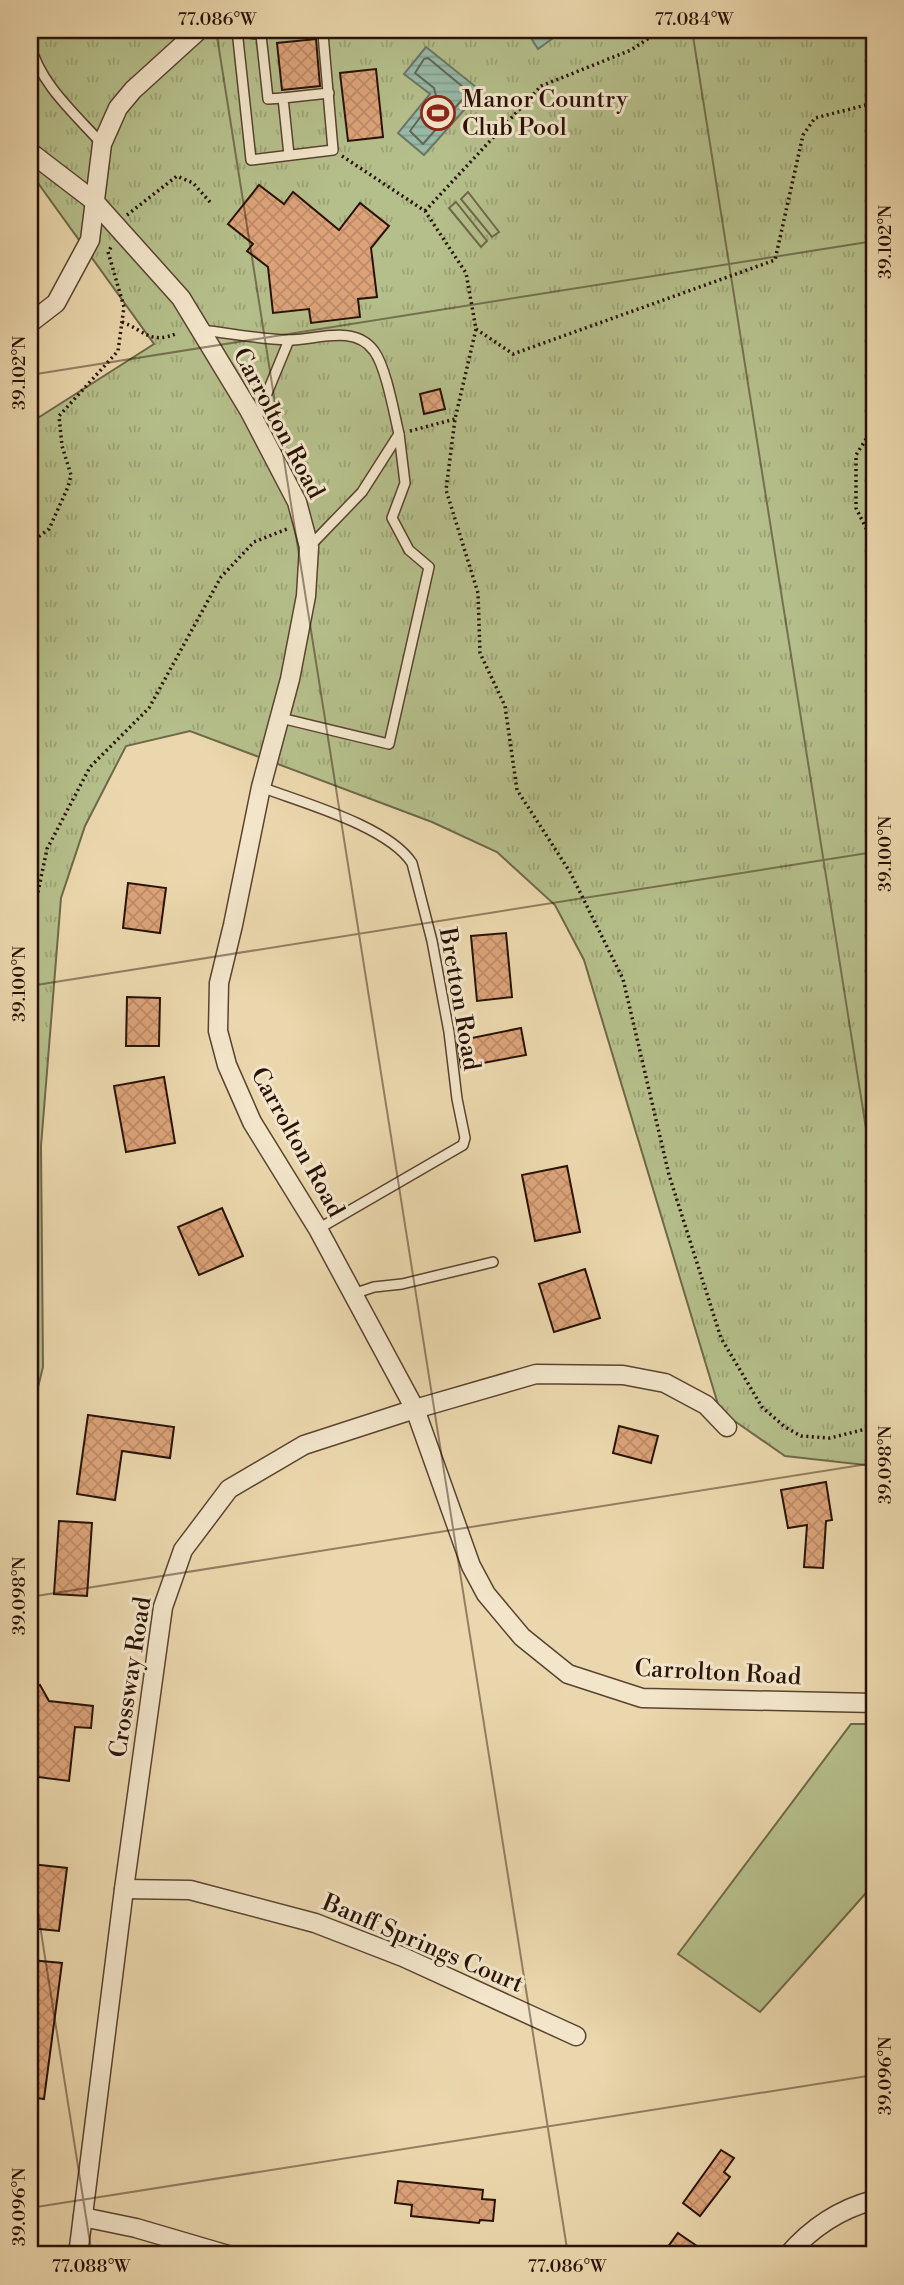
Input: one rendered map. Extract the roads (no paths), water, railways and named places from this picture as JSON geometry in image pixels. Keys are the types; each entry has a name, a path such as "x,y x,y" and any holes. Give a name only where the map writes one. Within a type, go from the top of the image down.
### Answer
{"street":[{"path":"30,323 56,303 90,240 102,144 118,108 133,90 199,30"},
{"name":"Carrolton Road","path":"30,152 94,201 181,298 256,421 297,502 309,547 306,596 281,718 261,787 219,983 218,1031 228,1065 252,1122 318,1229 415,1409 471,1566 486,1594 522,1637 568,1674 642,1698 874,1703"},
{"name":"Crossway Road","path":"78,2255 163,1607 183,1550 229,1489 304,1446 415,1409 536,1374 622,1375 665,1383 706,1405 727,1427"},
{"name":"Banff Springs Court","path":"124,1889 190,1890 314,1923 403,1957 576,2036"},
{"path":"788,2255 801,2240 830,2218 874,2200"},
{"path":"83,2217 136,2228 228,2255"}],"lane":[{"path":"320,30 324,34 334,150 251,160 237,30 263,32 268,99 329,93"},
{"path":"30,44 34,62 60,98 102,144"},
{"path":"283,99 289,155"},
{"path":"200,330 289,340 331,334 361,340 375,351 399,434 405,483 392,518 409,551 429,567 389,744 281,718"},
{"path":"256,421 289,340"},
{"path":"309,547 362,492 399,434"},
{"name":"Bretton Road","path":"261,787 372,831 406,853 412,863 432,942 465,1138 463,1145 318,1229"},
{"path":"353,1294 374,1287 402,1284 493,1262"}],"water":[{"path":"526,30 564,30 538,49"},
{"name":"Manor Country Club Pool","path":"426,47 481,91 424,155 398,133 430,94 404,74"}],"place":[{"name":"Manor Country Club Pool","path":"438,113"}]}
